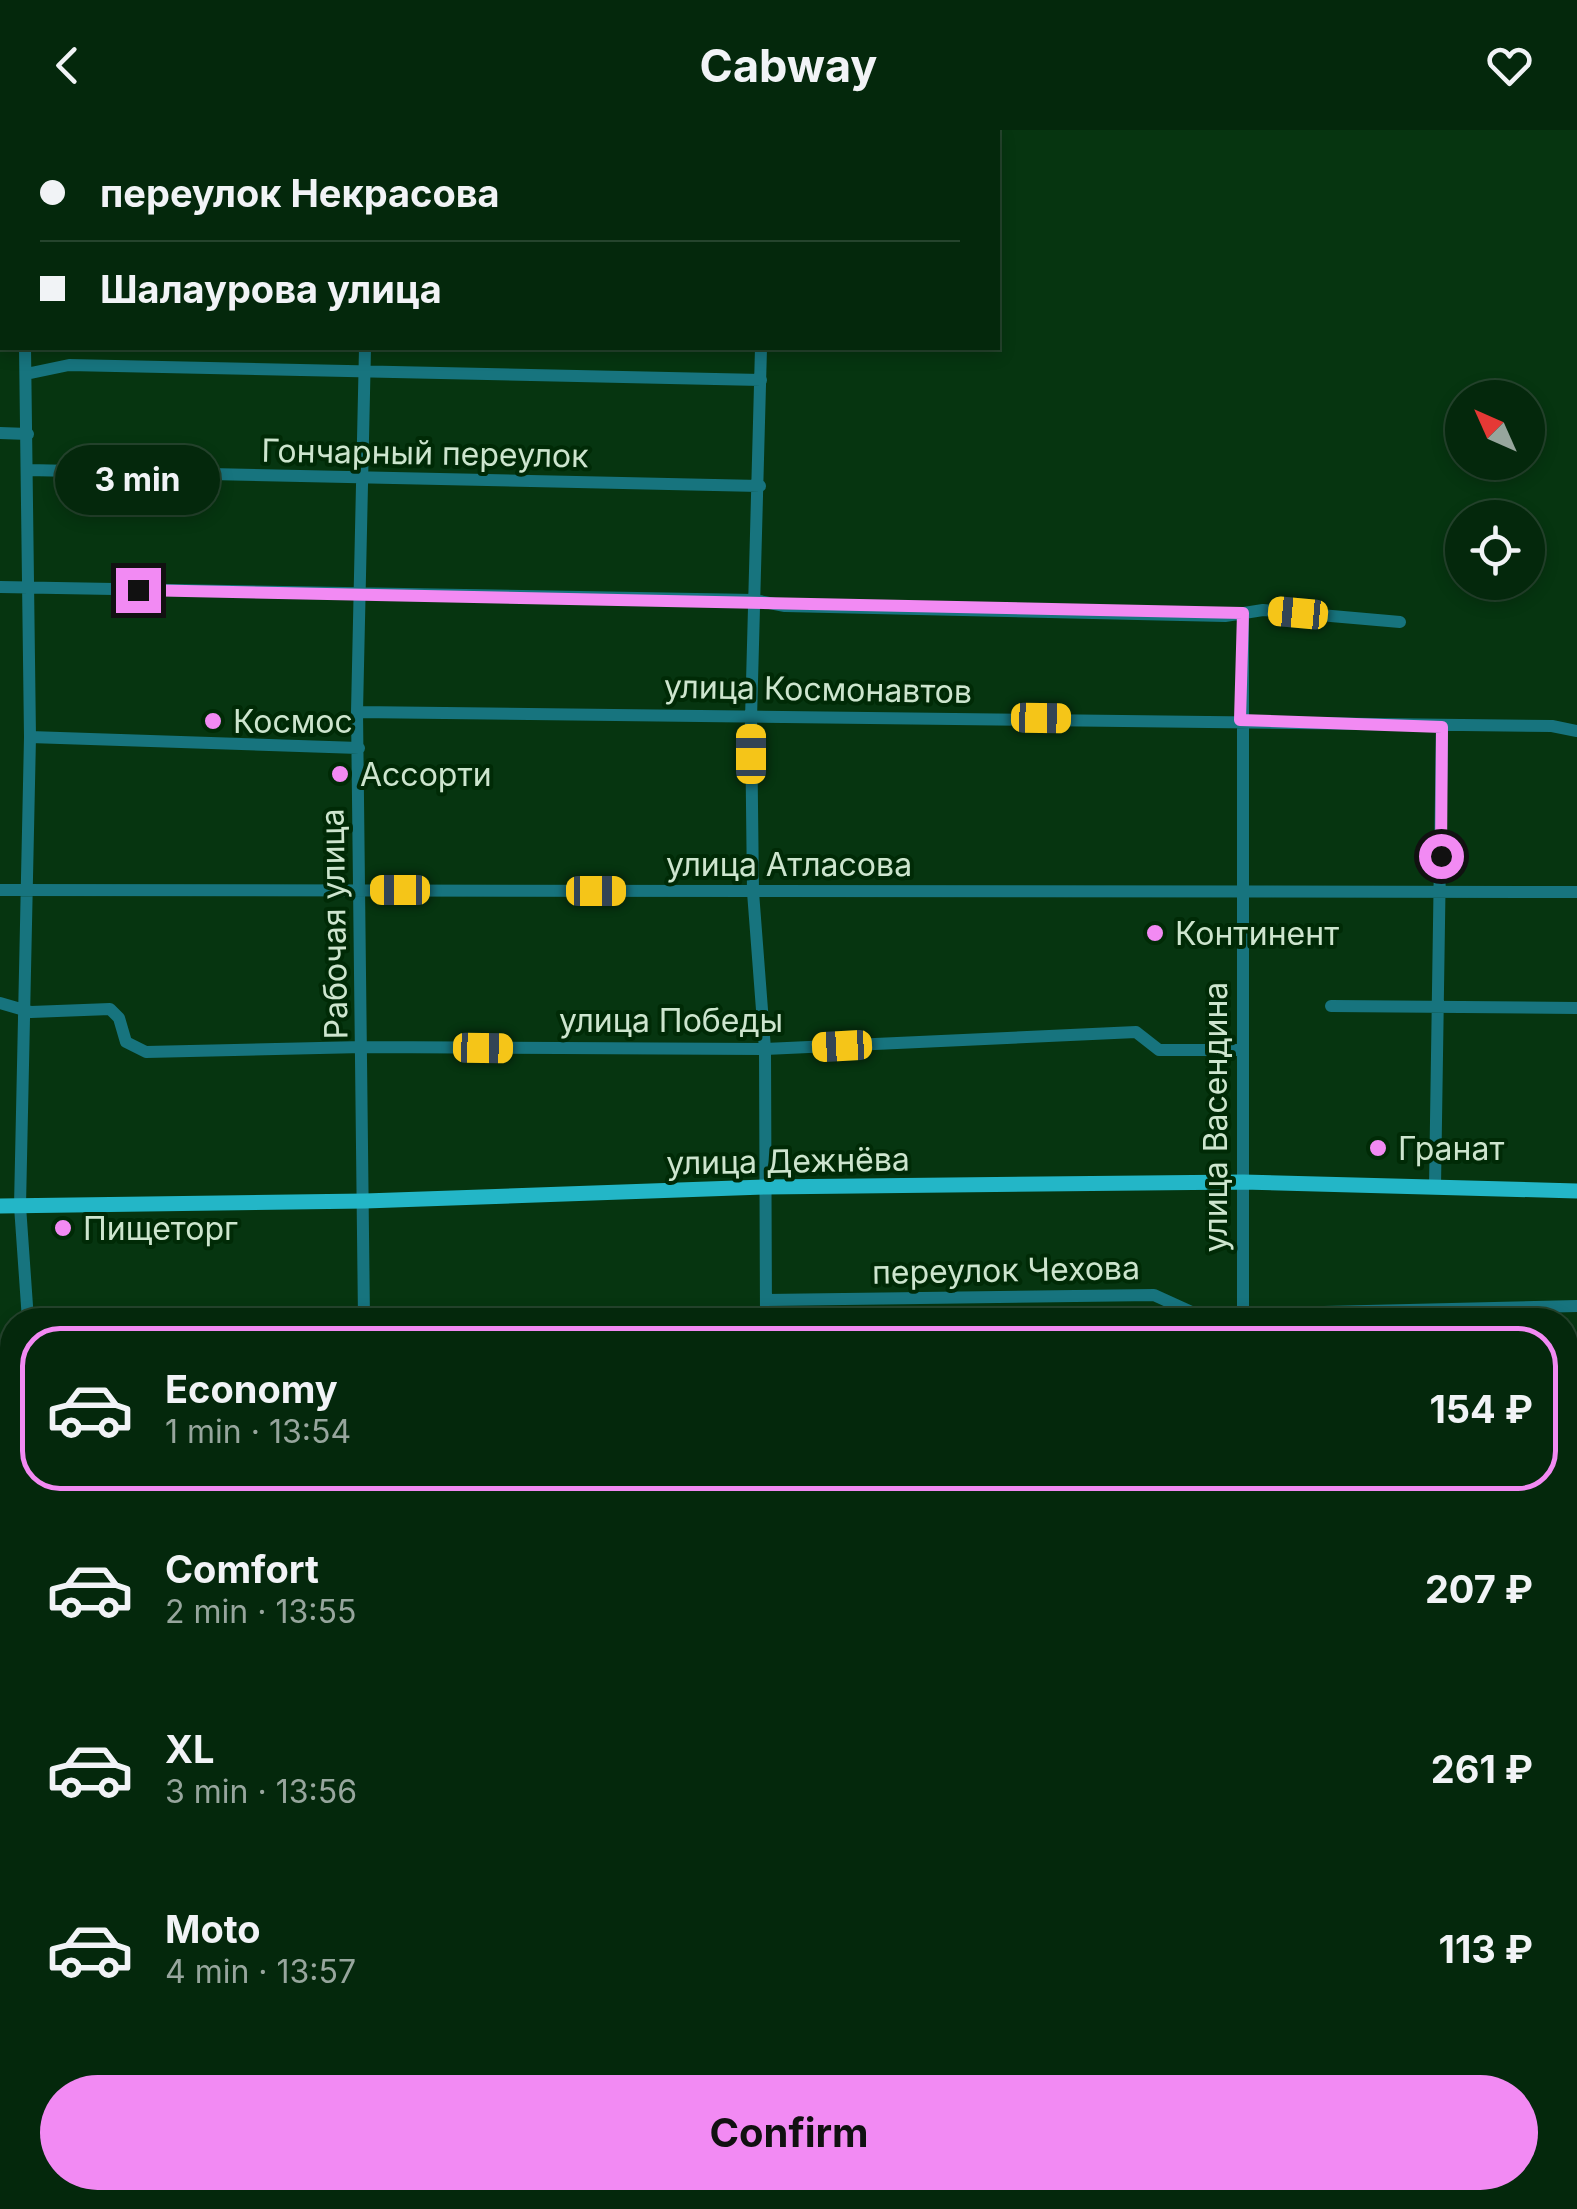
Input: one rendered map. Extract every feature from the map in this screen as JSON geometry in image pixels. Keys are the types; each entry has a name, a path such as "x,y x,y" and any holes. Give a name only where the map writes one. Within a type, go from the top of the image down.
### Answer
{"main road":[{"name":"улица Дежнёва","path":"0,1206 365,1201 765,1187 1244,1182 1577,1191"}],"street":[{"path":"24,350 30,738 20,1206 27,1308"},
{"name":"Рабочая улица","path":"364,1308 357,712 365,350"},
{"path":"761,350 751,719 753,892 765,1049 766,1308"},
{"path":"26,374 69,365 364,375 761,380"},
{"path":"0,434 28,434"},
{"name":"Гончарный переулок","path":"28,470 760,486"},
{"path":"0,587 754,600 786,606 1243,613 1263,610 1400,622"},
{"name":"улица Васендина","path":"1243,613 1240,720 1243,1308"},
{"name":"улица Космонавтов","path":"357,712 585,712 751,719 1240,720 1442,727 1552,726 1577,730"},
{"path":"1435,1187 1441,1007 1442,727"},
{"path":"30,738 359,748"},
{"name":"улица Атласова","path":"0,890 753,892 1441,888 1577,892"},
{"name":"улица Победы","path":"0,1004 31,1012 110,1009 119,1018 126,1042 146,1052 363,1047 765,1049 1136,1032 1159,1050 1241,1050"},
{"path":"1331,1006 1577,1008"},
{"name":"переулок Чехова","path":"766,1300 1154,1295 1183,1308"},
{"name":"переулок Чехова","path":"1516,1308 1577,1306"}],"place":[{"name":"Космос","path":"213,721"},
{"name":"Ассорти","path":"340,774"},
{"name":"Континент","path":"1155,933"},
{"name":"Гранат","path":"1378,1148"},
{"name":"Пищеторг","path":"63,1228"}],"route":[{"path":"138,590 754,600 786,606 1225,616 1243,613 1240,720 1442,727 1441,856"}]}
